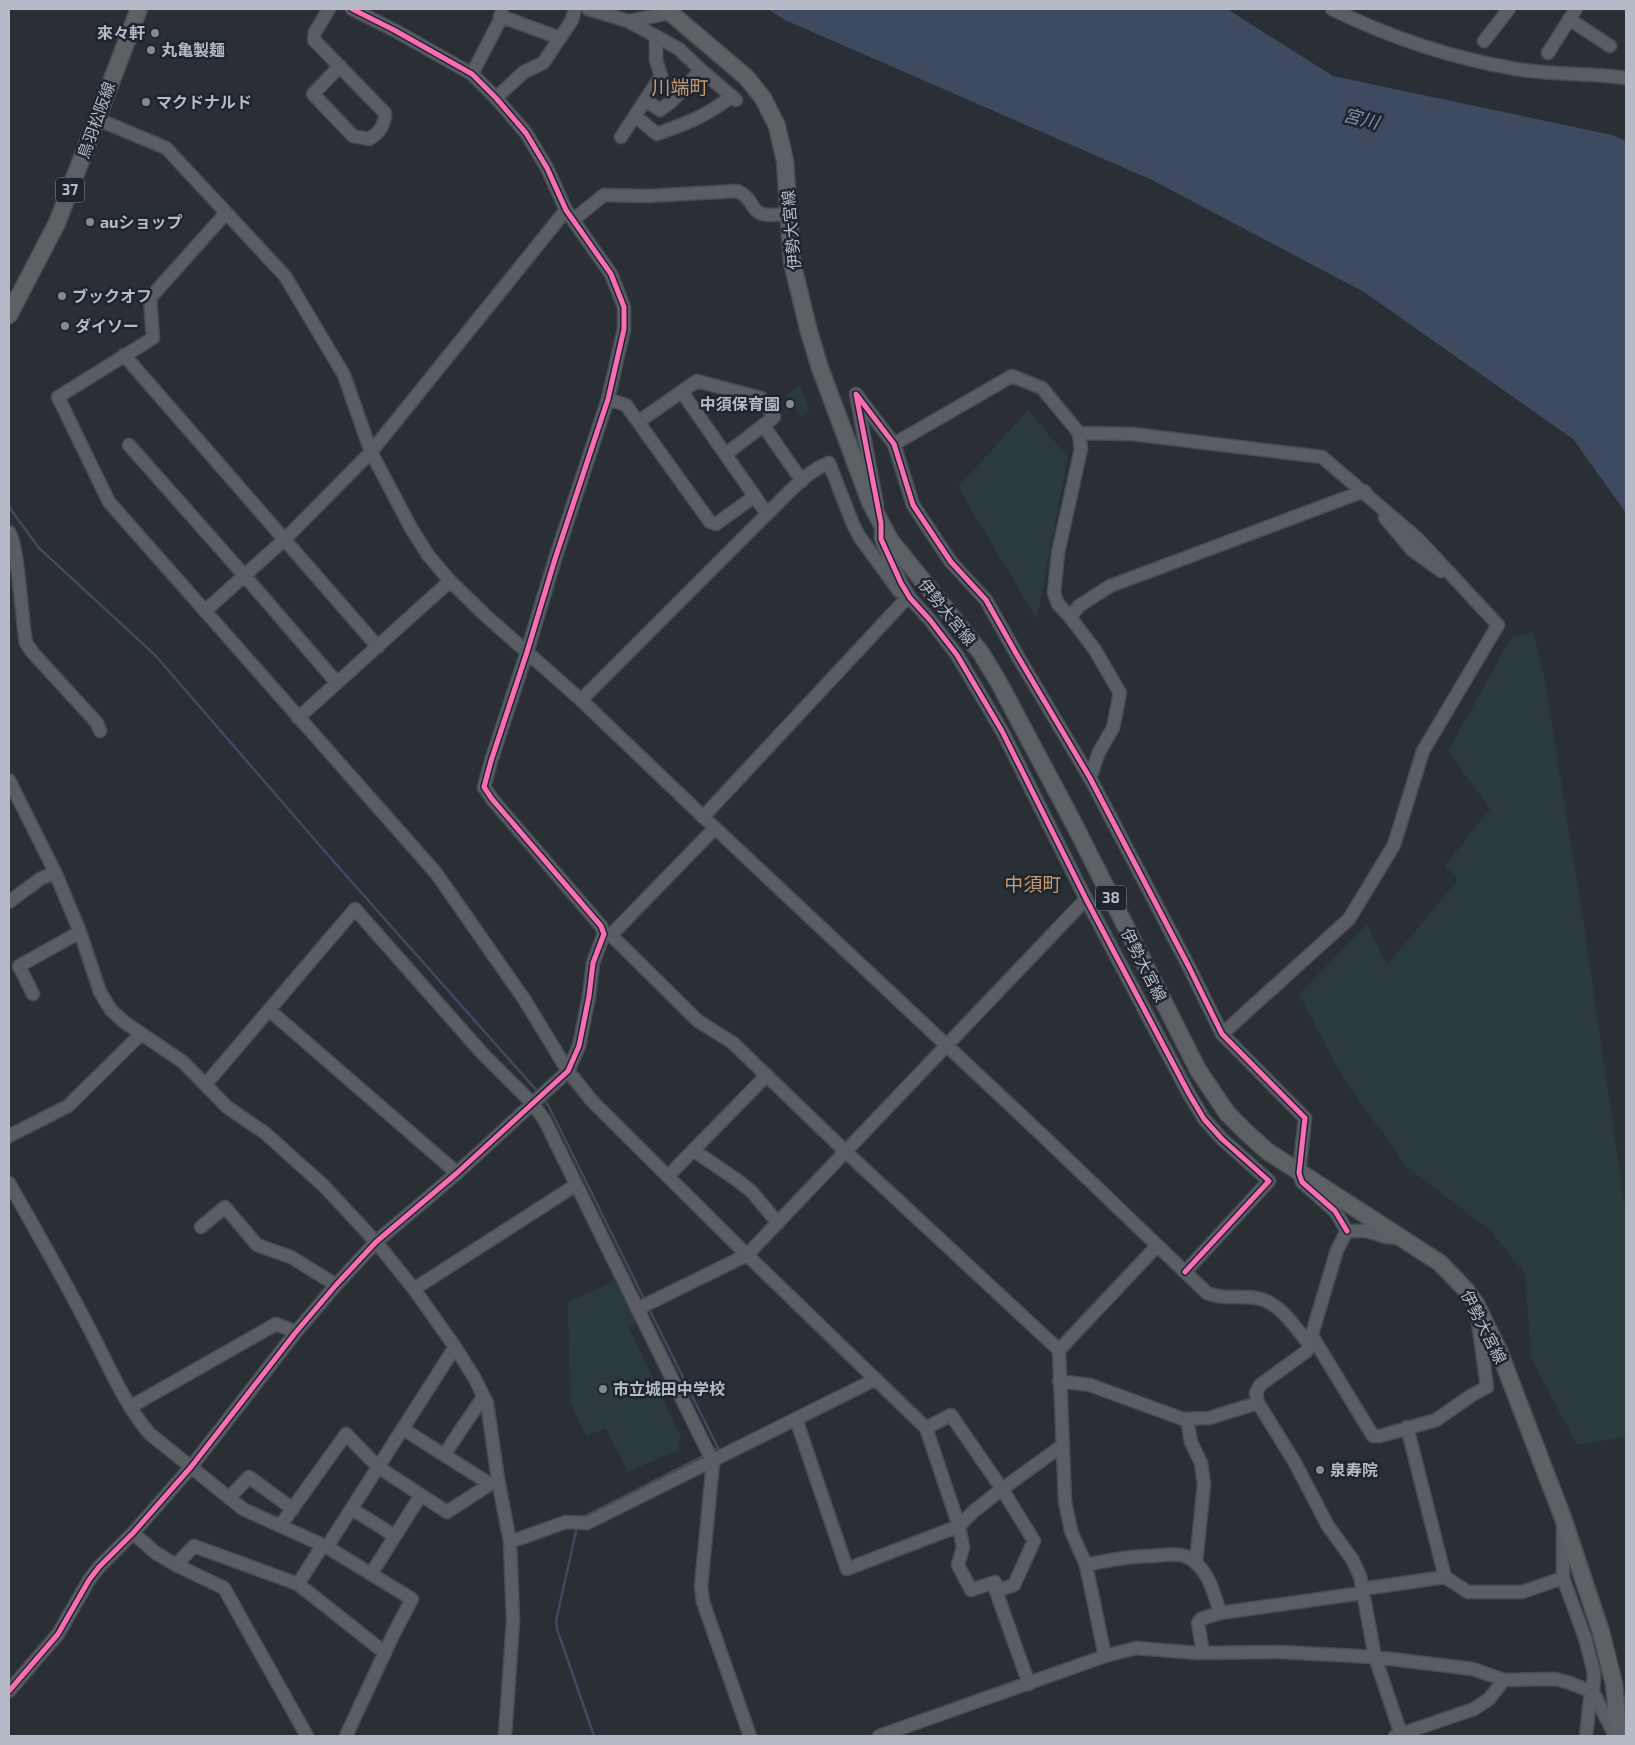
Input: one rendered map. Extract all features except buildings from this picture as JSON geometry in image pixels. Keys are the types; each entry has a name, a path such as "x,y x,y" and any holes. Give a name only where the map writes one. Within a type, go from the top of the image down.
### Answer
{"main road":[{"name":"鳥羽松阪線","path":"9,315 56,223 97,119 134,9"},
{"name":"鳥羽松阪線","path":"118,59 139,9"},
{"name":"伊勢大宮線","path":"668,11 746,77 763,98 777,126 782,144 792,262 809,332 820,368 870,502 890,540 981,653 998,681 1073,822 1198,1070 1227,1113 1268,1151 1440,1263 1466,1290 1476,1304 1499,1351 1563,1518 1602,1632 1614,1684 1619,1736"}],"street":[{"path":"330,9 315,32 314,40 340,66 385,113 382,128 369,139 353,136 313,94 340,66"},
{"path":"352,9 394,30 472,74 496,98 526,133 547,168 570,215 611,274 624,307 624,329 608,399 555,559 484,787 492,799 608,934 698,1021 733,1043 846,1152 1059,1350"},
{"path":"496,98 524,72 543,63 572,20 574,9"},
{"path":"588,9 628,21 679,49 734,98 696,120 657,134 635,116"},
{"path":"1332,9 1400,39 1447,54 1517,69 1626,78"},
{"path":"1484,41 1509,9"},
{"path":"628,21 668,11"},
{"path":"472,74 501,12 560,38"},
{"path":"1548,54 1573,14 1610,46"},
{"path":"621,137 661,76 656,60 656,36"},
{"path":"645,100 660,110 672,101 701,70"},
{"path":"97,119 166,148 285,276 344,376 371,452 411,528 450,582 484,615 581,700 1207,1293 1217,1297 1260,1299 1275,1305 1311,1340 1373,1436 1380,1436 1436,1420 1487,1387 1476,1304"},
{"path":"205,611 285,539 371,452 570,215 604,194 647,196 737,191 746,194 758,212 765,214 789,214"},
{"path":"226,213 150,298 153,338 58,398 109,502 436,873 524,999 568,1071 592,1100 926,1428 959,1526 963,1547 958,1565 971,1590 995,1582 996,1591 1029,1684"},
{"path":"124,355 378,647"},
{"path":"894,444 1012,376 1042,388 1079,433 1081,449 1058,554 1054,594 1058,604 1095,650 1120,693 1113,728 1099,752 1090,778"},
{"path":"638,422 697,381 761,398 774,417 726,454"},
{"path":"682,392 767,514"},
{"path":"908,599 881,539 881,523 856,394 894,444 913,505 951,562 986,600 1090,778 1222,1034 1305,1118 1300,1173 1302,1182 1335,1211 1347,1231"},
{"path":"608,399 626,405 710,522 716,524 755,496"},
{"path":"763,426 802,481"},
{"path":"1079,433 1132,434 1322,457 1364,491 1412,550 1462,586 1483,606 1498,626 1423,751 1394,845 1349,919 1222,1034"},
{"path":"129,445 337,683"},
{"path":"581,700 767,514 802,481 822,466 829,464 859,536 908,599 930,620 957,655 1002,731 1086,899 1189,1094 1204,1118 1222,1139 1270,1181 1185,1272"},
{"path":"1070,617 1079,606 1110,586 1364,491"},
{"path":"9,532 12,536 15,552 26,644 97,723 100,732"},
{"path":"298,718 450,582"},
{"path":"703,816 908,599"},
{"path":"9,780 55,872 80,932 100,992 111,1010 124,1022 183,1062 227,1107 265,1133 324,1186 376,1242 414,1289 474,1377 486,1404 494,1482 510,1542 513,1620 505,1736"},
{"path":"9,1691 58,1634 88,1580 133,1533 191,1467 296,1332 336,1285 376,1242 457,1174 568,1071 578,1046 589,996 593,963 608,934 715,828"},
{"path":"9,902 40,879 55,872"},
{"path":"644,1306 748,1255 1086,899"},
{"path":"205,1085 355,909 482,1053 535,1102 576,1185 644,1306 710,1457 701,1587 703,1602 750,1736"},
{"path":"33,994 19,966 80,932"},
{"path":"269,1010 457,1174"},
{"path":"9,1136 68,1106 141,1034"},
{"path":"668,1176 767,1075"},
{"path":"693,1150 751,1191 778,1223"},
{"path":"9,1183 130,1407 150,1434 243,1510 325,1546 412,1598 346,1736"},
{"path":"414,1289 576,1185"},
{"path":"201,1228 225,1207 257,1245 291,1257 336,1285"},
{"path":"1347,1231 1367,1231 1386,1237 1402,1239"},
{"path":"1347,1231 1337,1250 1307,1351 1260,1385 1256,1393 1258,1403 1294,1461 1328,1526 1352,1559 1360,1576 1375,1656 1398,1735 1474,1709 1489,1699 1504,1680"},
{"path":"1105,1656 1086,1565 1071,1531 1065,1501 1059,1350 1158,1246"},
{"path":"130,1407 276,1324 296,1332"},
{"path":"298,1584 352,1509 455,1347"},
{"path":"510,1542 566,1522 587,1523 710,1457 796,1420 876,1379"},
{"path":"1059,1381 1090,1385 1183,1419 1209,1418 1258,1403"},
{"path":"444,1455 483,1397"},
{"path":"926,1428 951,1415 1002,1489 1034,1541 1014,1585 996,1591"},
{"path":"1187,1419 1191,1442 1201,1463 1204,1484 1196,1563"},
{"path":"796,1420 847,1569 959,1526 974,1511 1002,1489 1063,1445"},
{"path":"1407,1427 1446,1577 1468,1592 1522,1592 1563,1578"},
{"path":"403,1429 444,1455 494,1482"},
{"path":"280,1526 346,1434 378,1467 447,1512 494,1482"},
{"path":"229,1498 250,1478 292,1509"},
{"path":"371,1574 421,1495"},
{"path":"352,1509 395,1536"},
{"path":"1563,1518 1563,1578 1585,1638 1594,1673 1586,1736"},
{"path":"133,1533 156,1553 176,1565 224,1588 307,1736"},
{"path":"176,1565 194,1546 298,1584 385,1653"},
{"path":"1086,1565 1126,1557 1171,1554 1183,1556 1196,1563 1212,1587 1220,1613"},
{"path":"1202,1653 1198,1622 1201,1619 1220,1613 1446,1577"},
{"path":"879,1736 1105,1656 1136,1648 1202,1653 1280,1652 1375,1656 1473,1669 1504,1680 1555,1679 1593,1692 1615,1736"}],"shaded area":[{"path":"800,386 810,410 802,417 786,395"},
{"path":"1028,410 1068,457 1037,619 958,487"},
{"path":"1534,632 1545,682 1582,912 1626,1214 1626,1437 1577,1445 1531,1357 1525,1274 1492,1232 1406,1166 1341,1075 1299,994 1367,925 1387,965 1458,880 1445,865 1490,809 1448,751 1511,638"},
{"path":"616,1280 636,1323 629,1327 681,1438 678,1450 628,1472 605,1428 586,1436 570,1401 567,1303"}],"water":[{"name":"宮川","path":"768,9 1227,9 1333,76 1612,135 1626,141 1626,513 1573,439 1364,292 1152,180 785,20"}],"waterway":[{"path":"9,507 39,548 155,655 328,855 538,1092"},
{"path":"543,1099 548,1105 645,1301"},
{"path":"649,1309 718,1448 713,1451"},
{"path":"579,1519 705,1455"},
{"path":"577,1527 556,1621 557,1629 594,1736"}],"cycle path":[{"path":"9,1691 58,1634 89,1580 99,1567 133,1533 191,1467 296,1332 336,1285 376,1242 457,1173 568,1071 579,1046 589,996 593,963 604,934 601,926 492,799 484,787 555,559 608,399 624,329 624,307 611,274 566,210 547,168 526,133 496,98 472,74 394,30 352,9"},
{"path":"1185,1272 1269,1181 1222,1139 1204,1119 1086,899 1002,731 957,655 910,598 901,583 881,539 881,523 856,394 894,444 913,505 951,562 986,600 1090,778 1222,1034 1305,1118 1299,1173 1302,1182 1335,1211 1347,1231"}],"place":[{"name":"來々軒","path":"155,33"},
{"name":"丸亀製麺","path":"151,50"},
{"name":"マクドナルド","path":"146,102"},
{"name":"auショップ","path":"90,222"},
{"name":"ブックオフ","path":"62,296"},
{"name":"ダイソー","path":"65,326"},
{"name":"中須保育園","path":"790,404"},
{"name":"市立城田中学校","path":"603,1389"},
{"name":"泉寿院","path":"1320,1470"}],"district":[{"name":"川端町","path":"680,87"},
{"name":"中須町","path":"1033,884"}]}
